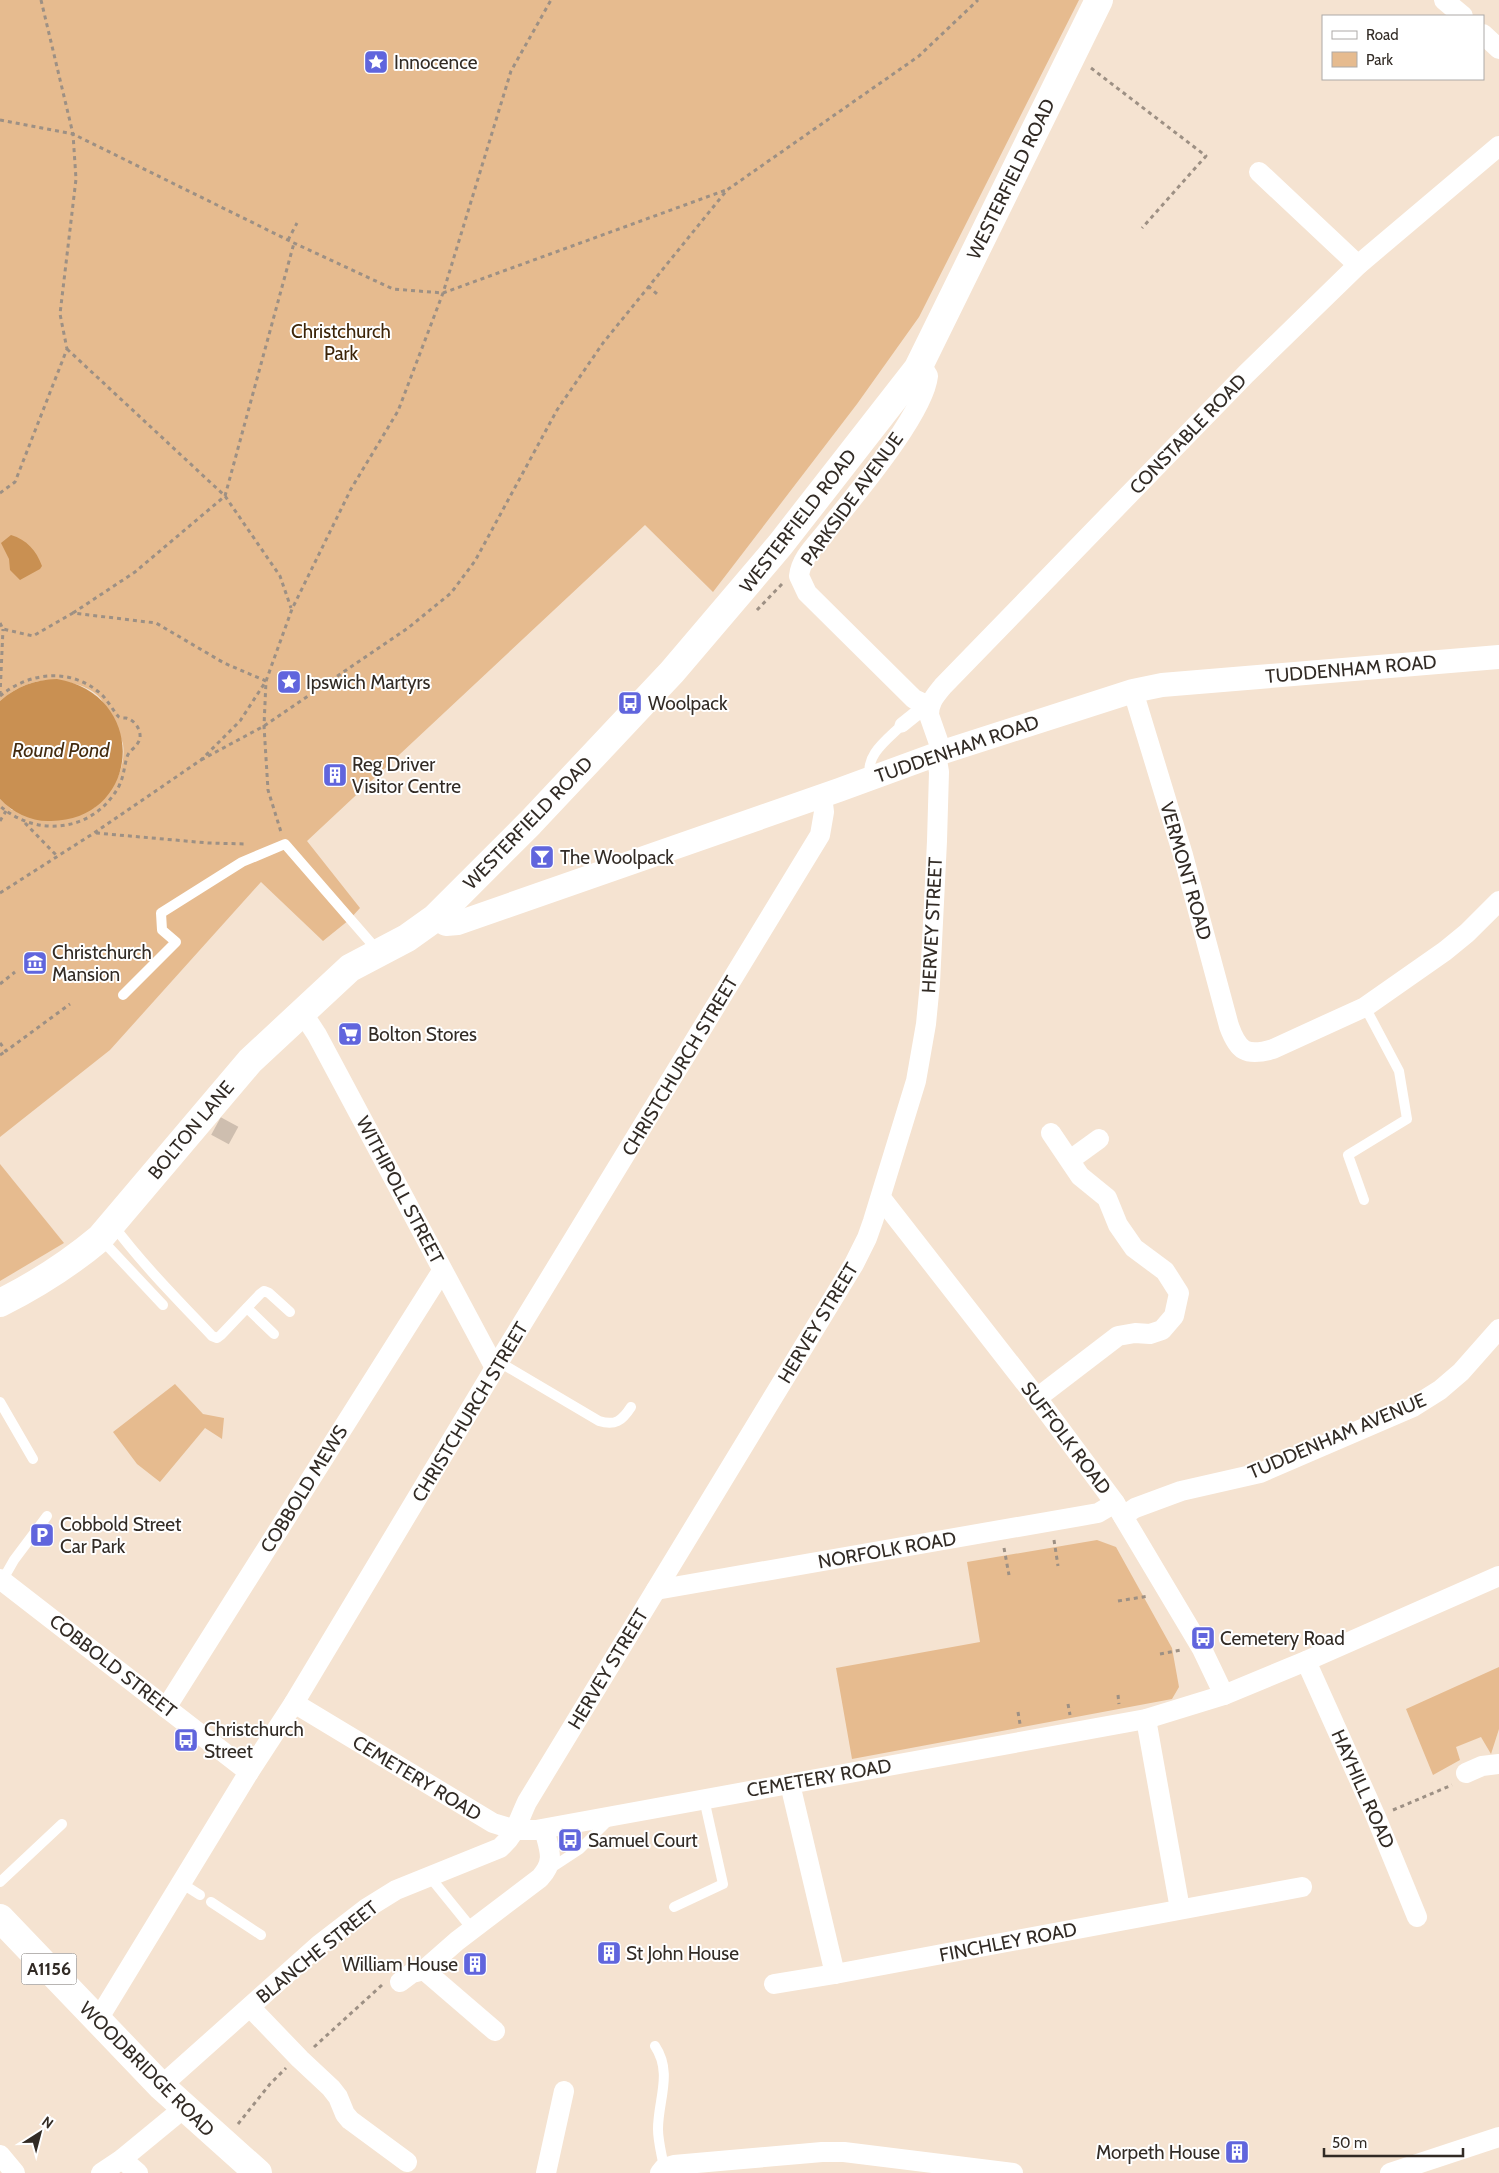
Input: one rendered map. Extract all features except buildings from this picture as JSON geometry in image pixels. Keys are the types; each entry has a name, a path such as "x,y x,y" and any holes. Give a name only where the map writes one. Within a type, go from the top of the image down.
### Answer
{"main road":[{"name":"WESTERFIELD ROAD","path":"379,952 414,934 435,918 536,816 672,672 780,545 918,368 1099,0"},
{"name":"BOLTON LANE","path":"0,1303 62,1267 106,1231 208,1122 250,1061 350,968 379,952"},
{"name":"WOODBRIDGE ROAD","path":"0,1918 161,2086 258,2173"}],"street":[{"path":"1444,0 1462,15"},
{"path":"1484,35 1499,49"},
{"name":"CONSTABLE ROAD","path":"923,710 943,686 1246,374 1358,265 1499,146"},
{"path":"1259,172 1358,265"},
{"name":"PARKSIDE AVENUE","path":"918,368 928,376 927,384 908,422 860,489 804,560 799,576 807,592 914,698 923,710"},
{"name":"TUDDENHAM ROAD","path":"435,918 446,924 458,923 822,796 939,753 1133,692 1162,685 1499,657"},
{"name":"VERMONT ROAD","path":"1133,692 1183,855 1235,1042 1248,1052 1259,1053 1273,1049 1366,1007"},
{"path":"902,724 923,710 929,715 939,753"},
{"name":"HERVEY STREET","path":"516,1830 527,1802 868,1238 916,1081 926,1024 930,983 939,753"},
{"name":"CHRISTCHURCH STREET","path":"97,2021 249,1772 294,1703 497,1365 820,835 824,812 822,796"},
{"path":"1366,1007 1445,951 1499,901"},
{"name":"WITHIPOLL STREET","path":"302,1012 317,1035 442,1271 497,1365"},
{"path":"1037,1398 1118,1336 1135,1333 1150,1334 1162,1330 1174,1316 1179,1293 1165,1271 1134,1248 1118,1226 1107,1198 1080,1176 1051,1133"},
{"path":"1070,1160 1099,1139"},
{"name":"SUFFOLK ROAD","path":"881,1198 1037,1398 1119,1509 1202,1648 1224,1695"},
{"name":"COBBOLD MEWS","path":"166,1708 442,1271"},
{"name":"TUDDENHAM AVENUE","path":"1119,1509 1136,1508 1181,1491 1260,1473 1413,1407 1440,1390 1461,1372 1499,1328"},
{"name":"NORFOLK ROAD","path":"656,1590 1119,1509"},
{"name":"CEMETERY ROAD","path":"294,1703 493,1824 516,1830 544,1828 1146,1719 1224,1695 1499,1576"},
{"name":"COBBOLD STREET","path":"1,1580 249,1772"},
{"name":"HAYHILL ROAD","path":"1306,1661 1376,1817 1417,1918"},
{"path":"1146,1719 1180,1909"},
{"path":"1466,1773 1482,1766 1499,1764"},
{"path":"790,1784 835,1974"},
{"path":"400,1982 412,1973 424,1970 457,1941 540,1878 547,1870 550,1856 544,1828"},
{"name":"BLANCHE STREET","path":"161,2086 319,1945 352,1919 396,1890 500,1848 516,1830"},
{"name":"FINCHLEY ROAD","path":"774,1984 1302,1887"},
{"path":"424,1970 494,2031"},
{"path":"250,2008 300,2060 331,2088 350,2120 407,2162"},
{"path":"546,2173 564,2092"},
{"path":"101,2173 122,2159 184,2108"},
{"path":"1390,2173 1499,2137"},
{"path":"662,2170 674,2165 830,2152 1013,2173"},
{"path":"0,2155 15,2173"},
{"path":"122,2159 138,2173"}],"lane":[{"path":"871,778 868,771 870,760 902,724"},
{"path":"123,995 176,942 162,930 161,913 242,862 285,844 379,952"},
{"path":"1364,1200 1348,1155 1407,1119 1399,1071 1366,1007"},
{"path":"106,1231 162,1305"},
{"path":"106,1231 212,1336 217,1338 222,1335 264,1291 269,1293 290,1312"},
{"path":"246,1308 274,1334"},
{"path":"497,1365 599,1421 609,1424 618,1422 630,1408"},
{"path":"0,1402 33,1459"},
{"path":"1,1580 47,1516"},
{"path":"674,1907 723,1884 704,1799"},
{"path":"547,1870 580,1849 613,1816"},
{"path":"0,1882 62,1824"},
{"path":"430,1877 473,1930"},
{"path":"181,1883 200,1895"},
{"path":"211,1902 261,1935"},
{"path":"655,2046 660,2054 666,2077 658,2127 662,2170"}],"path":[{"path":"0,493 15,482 67,349 60,314 76,179 73,134 41,0"},
{"path":"201,760 240,721 266,681 292,609 352,490 398,411 443,293 511,71 551,0"},
{"path":"0,120 73,134 294,243 393,289 443,293 727,190 919,56 978,0"},
{"path":"1073,54 1206,156 1142,228"},
{"path":"0,893 58,857 201,760 264,726 408,628 451,594 474,561 557,410 603,343 727,190"},
{"path":"288,240 297,223"},
{"path":"3,629 33,636 72,613 135,572 225,496 294,243"},
{"path":"648,286 657,294"},
{"path":"67,349 225,496 280,576 292,609"},
{"path":"72,613 156,623 224,664 266,681"},
{"path":"0,623 3,629 0,696"},
{"path":"0,696 18,683 33,678 49,676 81,681 100,693 120,718 132,720 139,732 140,739 127,755 120,784 101,809 84,820 65,826 45,827 25,822 0,806"},
{"path":"266,681 264,726 268,790 285,844"},
{"path":"0,821 6,811"},
{"path":"25,822 58,857"},
{"path":"94,833 208,843 246,844"},
{"path":"0,984 15,972"},
{"path":"0,1055 70,1004"},
{"path":"0,1043 6,1050"},
{"path":"1052,1532 1058,1566"},
{"path":"1003,1540 1009,1575"},
{"path":"1118,1601 1155,1595"},
{"path":"1160,1654 1186,1650"},
{"path":"1376,1817 1450,1786 1466,1773"},
{"path":"235,2127 270,2084 289,2065 300,2060 387,1980 400,1982"}],"green space":[{"name":"Christchurch Park","path":"0,0 1079,0 919,317 857,404 713,592 645,525 307,841 360,908 349,920 323,941 261,882 110,1050 0,1137 0,799 12,810 94,808 112,788 120,771 124,753 121,738 102,701 95,693 83,687 61,681 42,681 16,690 0,701"},
{"path":"0,1164 64,1243 0,1281"},
{"path":"175,1384 203,1414 224,1418 222,1439 205,1428 160,1482 137,1464 113,1432"},
{"path":"1097,1540 1116,1547 1172,1648 1179,1687 1172,1699 852,1759 836,1668 980,1642 967,1562"},
{"path":"1499,1667 1499,1729 1491,1754 1481,1737 1456,1747 1460,1760 1433,1775 1406,1709"}],"water":[{"path":"11,535 30,546 42,566 20,580 10,570 9,559 1,543"},
{"name":"Round Pond","path":"57,679 87,690 108,708 120,731 123,756 117,780 103,801 81,815 44,821 23,816 0,799 0,701 13,691 26,685"}],"tunnel":[{"path":"216,1126 238,1138"}],"place":[{"name":"Innocence","path":"376,62"},
{"name":"Ipswich Martyrs","path":"289,682"},
{"name":"Woolpack","path":"630,703"},
{"name":"Reg Driver Visitor Centre","path":"335,775"},
{"name":"The Woolpack","path":"542,857"},
{"name":"Christchurch Mansion","path":"35,963"},
{"name":"Bolton Stores","path":"350,1034"},
{"name":"Cobbold Street Car Park","path":"42,1535"},
{"name":"Cemetery Road","path":"1203,1638"},
{"name":"Christchurch Street","path":"186,1740"},
{"name":"Samuel Court","path":"570,1840"},
{"name":"St John House","path":"609,1953"},
{"name":"William House","path":"475,1964"},
{"name":"Morpeth House","path":"1237,2152"}]}
